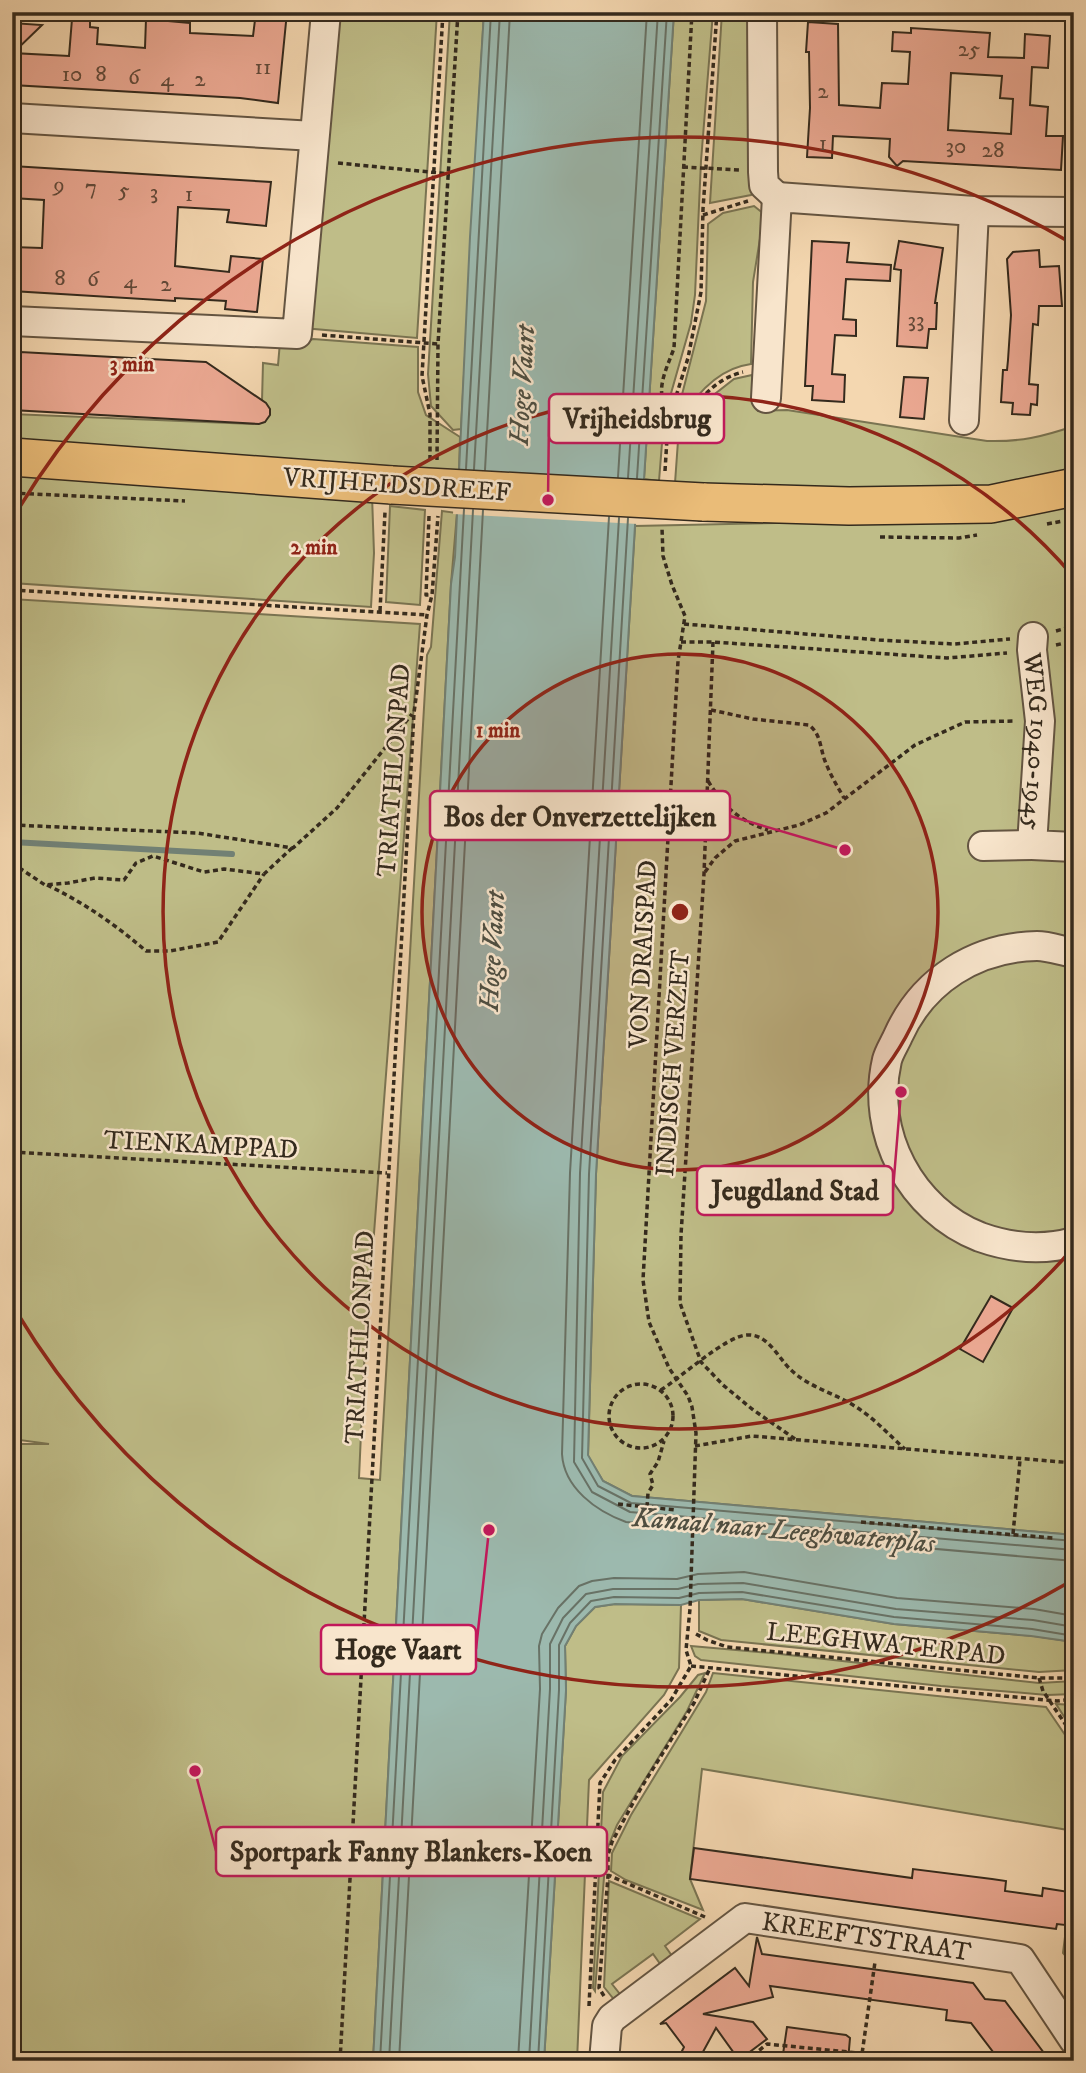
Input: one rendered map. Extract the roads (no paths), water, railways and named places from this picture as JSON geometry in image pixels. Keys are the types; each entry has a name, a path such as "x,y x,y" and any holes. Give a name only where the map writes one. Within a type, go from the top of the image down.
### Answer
{"main road":[{"name":"VRIJHEIDSDREEF","path":"12,457 392,485 703,502 849,506 991,504 1074,487"}],"street":[{"path":"12,321 297,334 326,12"},
{"path":"762,12 764,185 777,197 974,211 1074,212"},
{"path":"12,118 313,148"},
{"path":"766,384 777,197"},
{"path":"964,420 974,211"},
{"name":"WEG 1940-1945","path":"1032,644 1040,721 1032,845"},
{"name":"WEG 1940-1945","path":"984,846 1074,847"},
{"path":"1074,953 1039,946 988,953 943,976 908,1013 887,1059 883,1108 895,1156 920,1197 958,1228 1004,1246 1053,1248 1074,1242"},
{"name":"KREEFTSTRAAT","path":"604,2061 607,2026 612,2018 746,1918 1020,1959 1074,2040"}],"water":[{"name":"Kanaal naar Leeghwaterplas","path":"484,12 674,12 644,479 636,509 596,1174 588,1455 603,1481 632,1496 1074,1535 1074,1642 894,1624 742,1599 699,1600 681,1605 615,1604 595,1607 576,1626 565,1646 566,1690 544,2061 373,2061 451,584 455,557"}],"waterway":[{"path":"12,842 232,854"}],"place":[{"name":"Vrijheidsbrug","path":"548,500"},
{"name":"Bos der Onverzettelijken","path":"845,850"},
{"name":"Jeugdland Stad","path":"901,1092"},
{"name":"Hoge Vaart","path":"489,1530"},
{"name":"Sportpark Fanny Blankers-Koen","path":"195,1771"}]}
